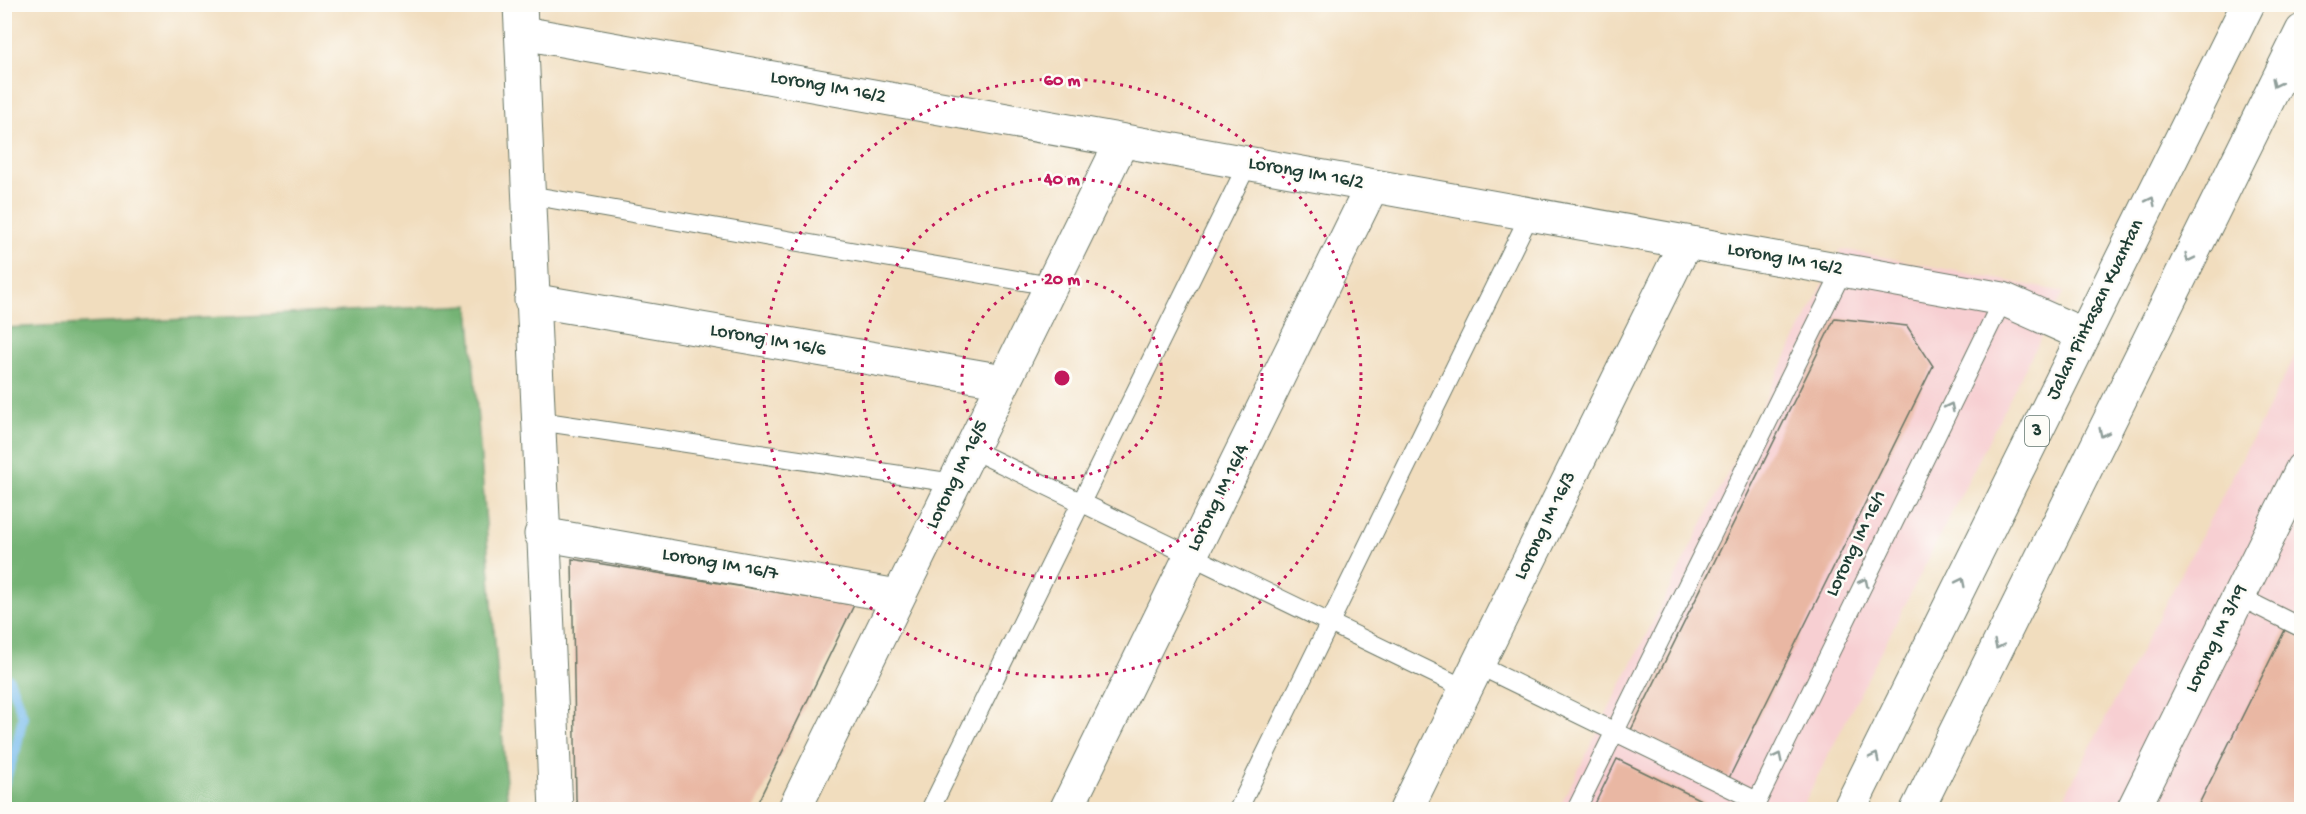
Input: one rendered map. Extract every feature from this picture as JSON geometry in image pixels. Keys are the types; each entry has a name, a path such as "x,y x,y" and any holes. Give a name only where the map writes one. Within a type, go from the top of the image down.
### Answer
{"main road":[{"name":"Jalan Pintasan Kuantan","path":"1849,810 2248,4"},
{"name":"Lorong IM 16/2","path":"521,19 1122,141 2003,299 2084,335"},
{"path":"521,19 531,300 539,422 541,534 556,810"},
{"path":"1917,810 2301,31"},
{"name":"Lorong IM 16/5","path":"794,810 1122,141"},
{"name":"Lorong IM 16/4","path":"1066,810 1372,186"},
{"name":"Lorong IM 16/3","path":"1407,810 1686,242"},
{"name":"Lorong IM 16/6","path":"531,300 1004,381"},
{"name":"Lorong IM 3/19","path":"2133,810 2301,469"},
{"name":"Lorong IM 16/7","path":"541,534 898,596"}],"lane":[{"path":"930,810 1248,163"},
{"path":"529,195 1051,286"},
{"path":"1238,810 1530,214"},
{"path":"1576,810 1843,270"},
{"name":"Lorong IM 16/1","path":"1755,805 2003,299"},
{"path":"539,422 954,483"},
{"path":"971,448 1330,622 1615,732 1755,805"},
{"path":"2238,596 2301,628"}],"shaded area":[{"path":"1841,249 2064,292 1801,809 1558,810"},
{"path":"2301,345 2301,809 2058,809"}],"green space":[{"path":"469,305 508,809 5,809 5,328"}],"building":[{"path":"1835,318 1907,326 1933,366 1729,778 1631,730"},
{"path":"572,559 854,605 754,810 582,810 576,800"},
{"path":"2285,630 2302,638 2302,810 2196,810"},
{"path":"1617,759 1715,807 1714,810 1592,810"}],"waterway":[{"path":"4,678 9,679 23,716 16,749 4,784"}]}
